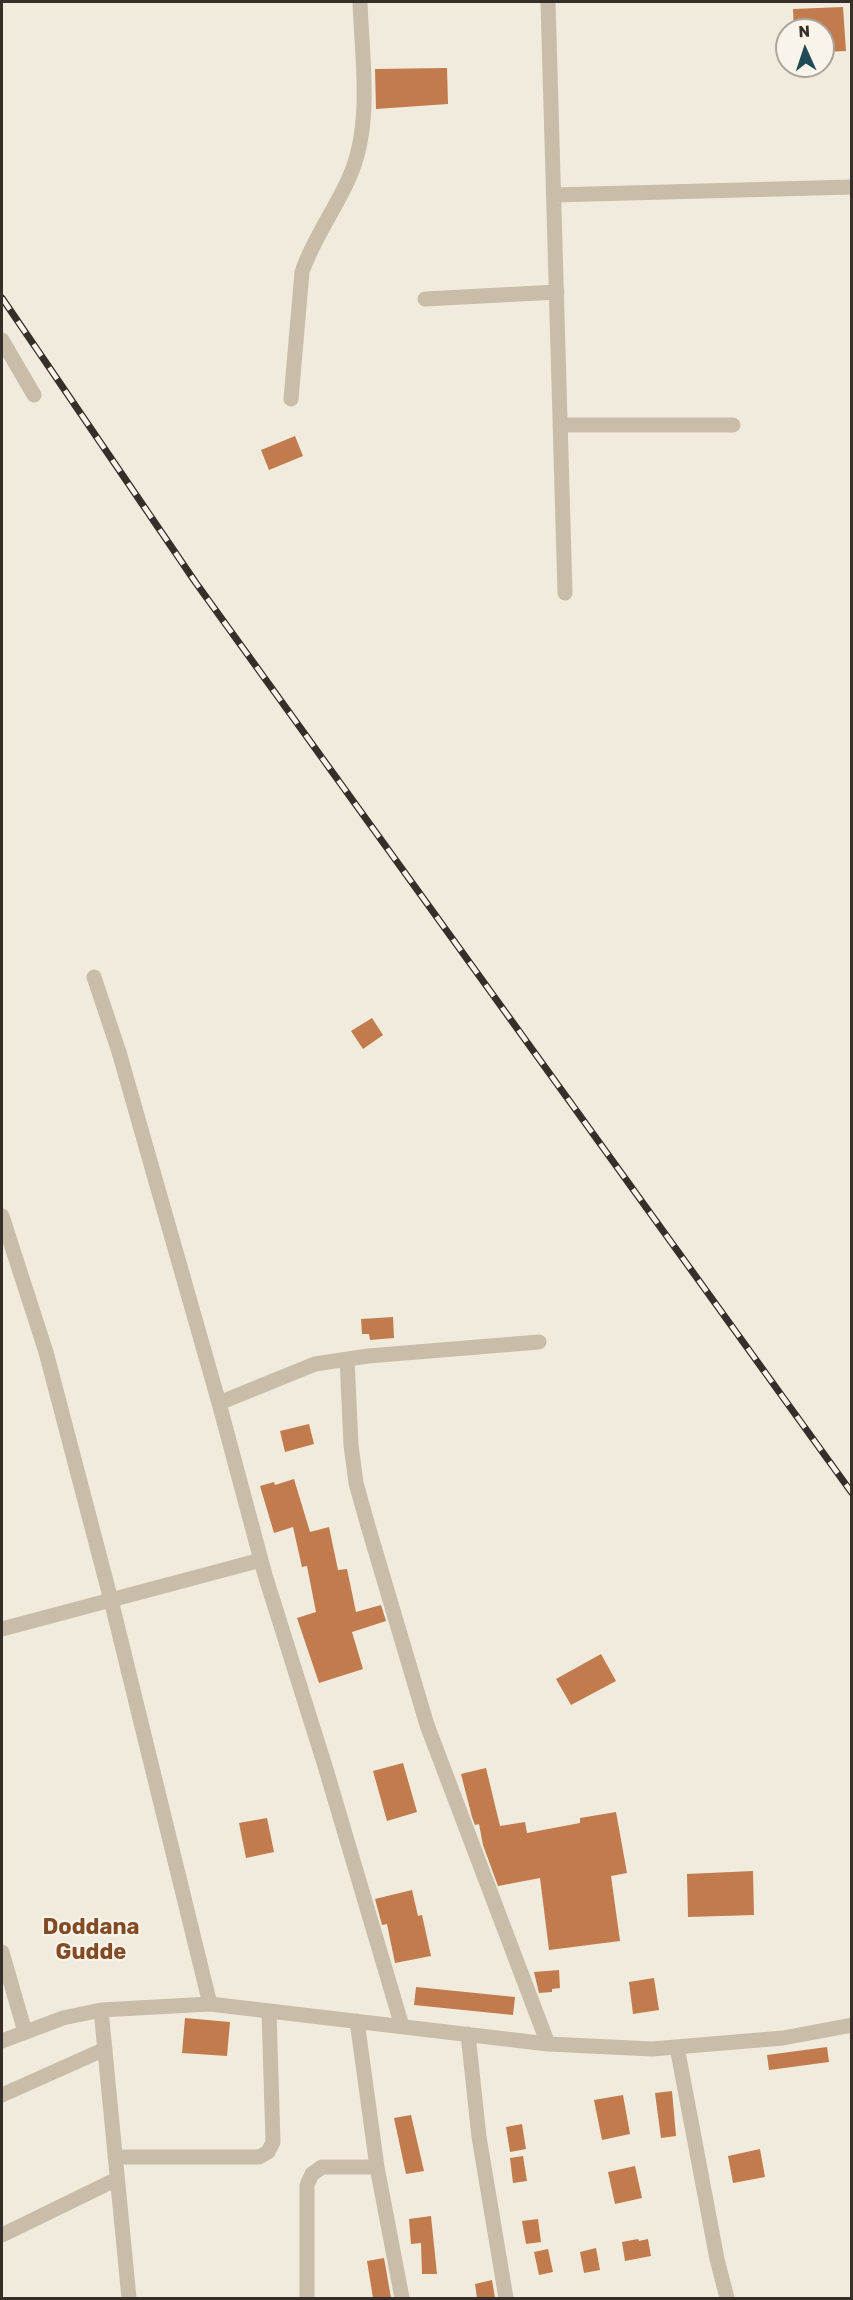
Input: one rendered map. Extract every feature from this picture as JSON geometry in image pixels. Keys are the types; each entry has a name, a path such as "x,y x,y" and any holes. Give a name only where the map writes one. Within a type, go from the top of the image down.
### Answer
{"street":[{"path":"291,399 303,272 308,256 349,178 359,149 364,123 360,2"},
{"path":"548,2 565,593"},
{"path":"554,195 852,187"},
{"path":"425,299 557,292"},
{"path":"2,340 34,395"},
{"path":"560,425 733,425"},
{"path":"94,977 119,1052 219,1402 261,1560 402,2026"},
{"path":"2,1216 46,1352 111,1600 210,2004"},
{"path":"219,1402 315,1364 347,1359 539,1342"},
{"path":"347,1359 351,1445 356,1483 368,1526 427,1725 548,2044"},
{"path":"2,1629 261,1560"},
{"path":"2,1952 25,2032"},
{"path":"2,2041 63,2018 101,2010 210,2004 548,2044 652,2049 783,2038 852,2025"},
{"path":"101,2010 129,2298"},
{"path":"115,2157 259,2157 268,2152 273,2142 269,2011"},
{"path":"357,2021 377,2167 402,2298"},
{"path":"468,2034 479,2137 506,2298"},
{"path":"676,2047 717,2259 727,2298"},
{"path":"2,2095 105,2049"},
{"path":"307,2298 307,2185 312,2174 322,2167 377,2167"},
{"path":"2,2235 117,2179"}],"building":[{"path":"843,7 846,51 835,51 835,18 793,18 793,9"},
{"path":"447,68 448,104 376,109 375,69"},
{"path":"295,436 303,456 269,470 261,450"},
{"path":"372,1018 383,1035 363,1049 351,1031"},
{"path":"393,1317 394,1338 370,1340 369,1334 362,1334 361,1319"},
{"path":"309,1424 314,1444 285,1452 280,1431"},
{"path":"294,1479 310,1532 329,1527 338,1570 347,1569 356,1612 381,1605 386,1621 352,1632 363,1669 319,1683 297,1618 316,1612 307,1566 302,1567 293,1527 274,1533 260,1486 274,1482 275,1485"},
{"path":"601,1654 616,1681 571,1705 556,1679"},
{"path":"403,1763 417,1812 387,1821 373,1771"},
{"path":"486,1768 500,1826 525,1822 527,1833 580,1823 580,1818 616,1812 627,1873 611,1876 620,1941 549,1950 540,1878 498,1886 483,1845 479,1824 475,1825 472,1817 461,1774"},
{"path":"267,1818 274,1852 246,1858 239,1823"},
{"path":"753,1871 754,1915 688,1917 687,1874"},
{"path":"412,1890 418,1916 422,1915 431,1956 395,1963 387,1924 382,1925 375,1899"},
{"path":"559,1970 560,1988 552,1989 552,1992 539,1993 534,1972"},
{"path":"654,1978 659,2010 633,2014 629,1982"},
{"path":"416,1987 515,1997 513,2015 414,2005"},
{"path":"185,2018 230,2022 227,2056 182,2053"},
{"path":"827,2047 829,2062 769,2070 767,2055"},
{"path":"672,2091 676,2136 661,2138 655,2093"},
{"path":"623,2095 630,2134 602,2140 594,2100"},
{"path":"411,2115 424,2171 406,2174 394,2118"},
{"path":"522,2124 526,2149 510,2152 506,2127"},
{"path":"760,2149 765,2177 733,2183 728,2156"},
{"path":"523,2156 527,2181 513,2183 510,2158"},
{"path":"635,2166 642,2198 615,2204 608,2172"},
{"path":"431,2216 437,2274 422,2274 421,2243 411,2244 409,2219"},
{"path":"538,2219 541,2242 526,2244 522,2221"},
{"path":"638,2239 639,2241 648,2239 651,2256 625,2261 622,2242"},
{"path":"596,2248 600,2270 584,2273 580,2252"},
{"path":"548,2249 553,2272 539,2275 534,2252"},
{"path":"384,2258 391,2298 373,2298 367,2261"},
{"path":"492,2280 495,2298 477,2298 475,2284"}],"railway":[{"path":"2,298 196,583 852,1493"}],"district":[{"name":"Doddana Gudde","path":"91,1940"}]}
